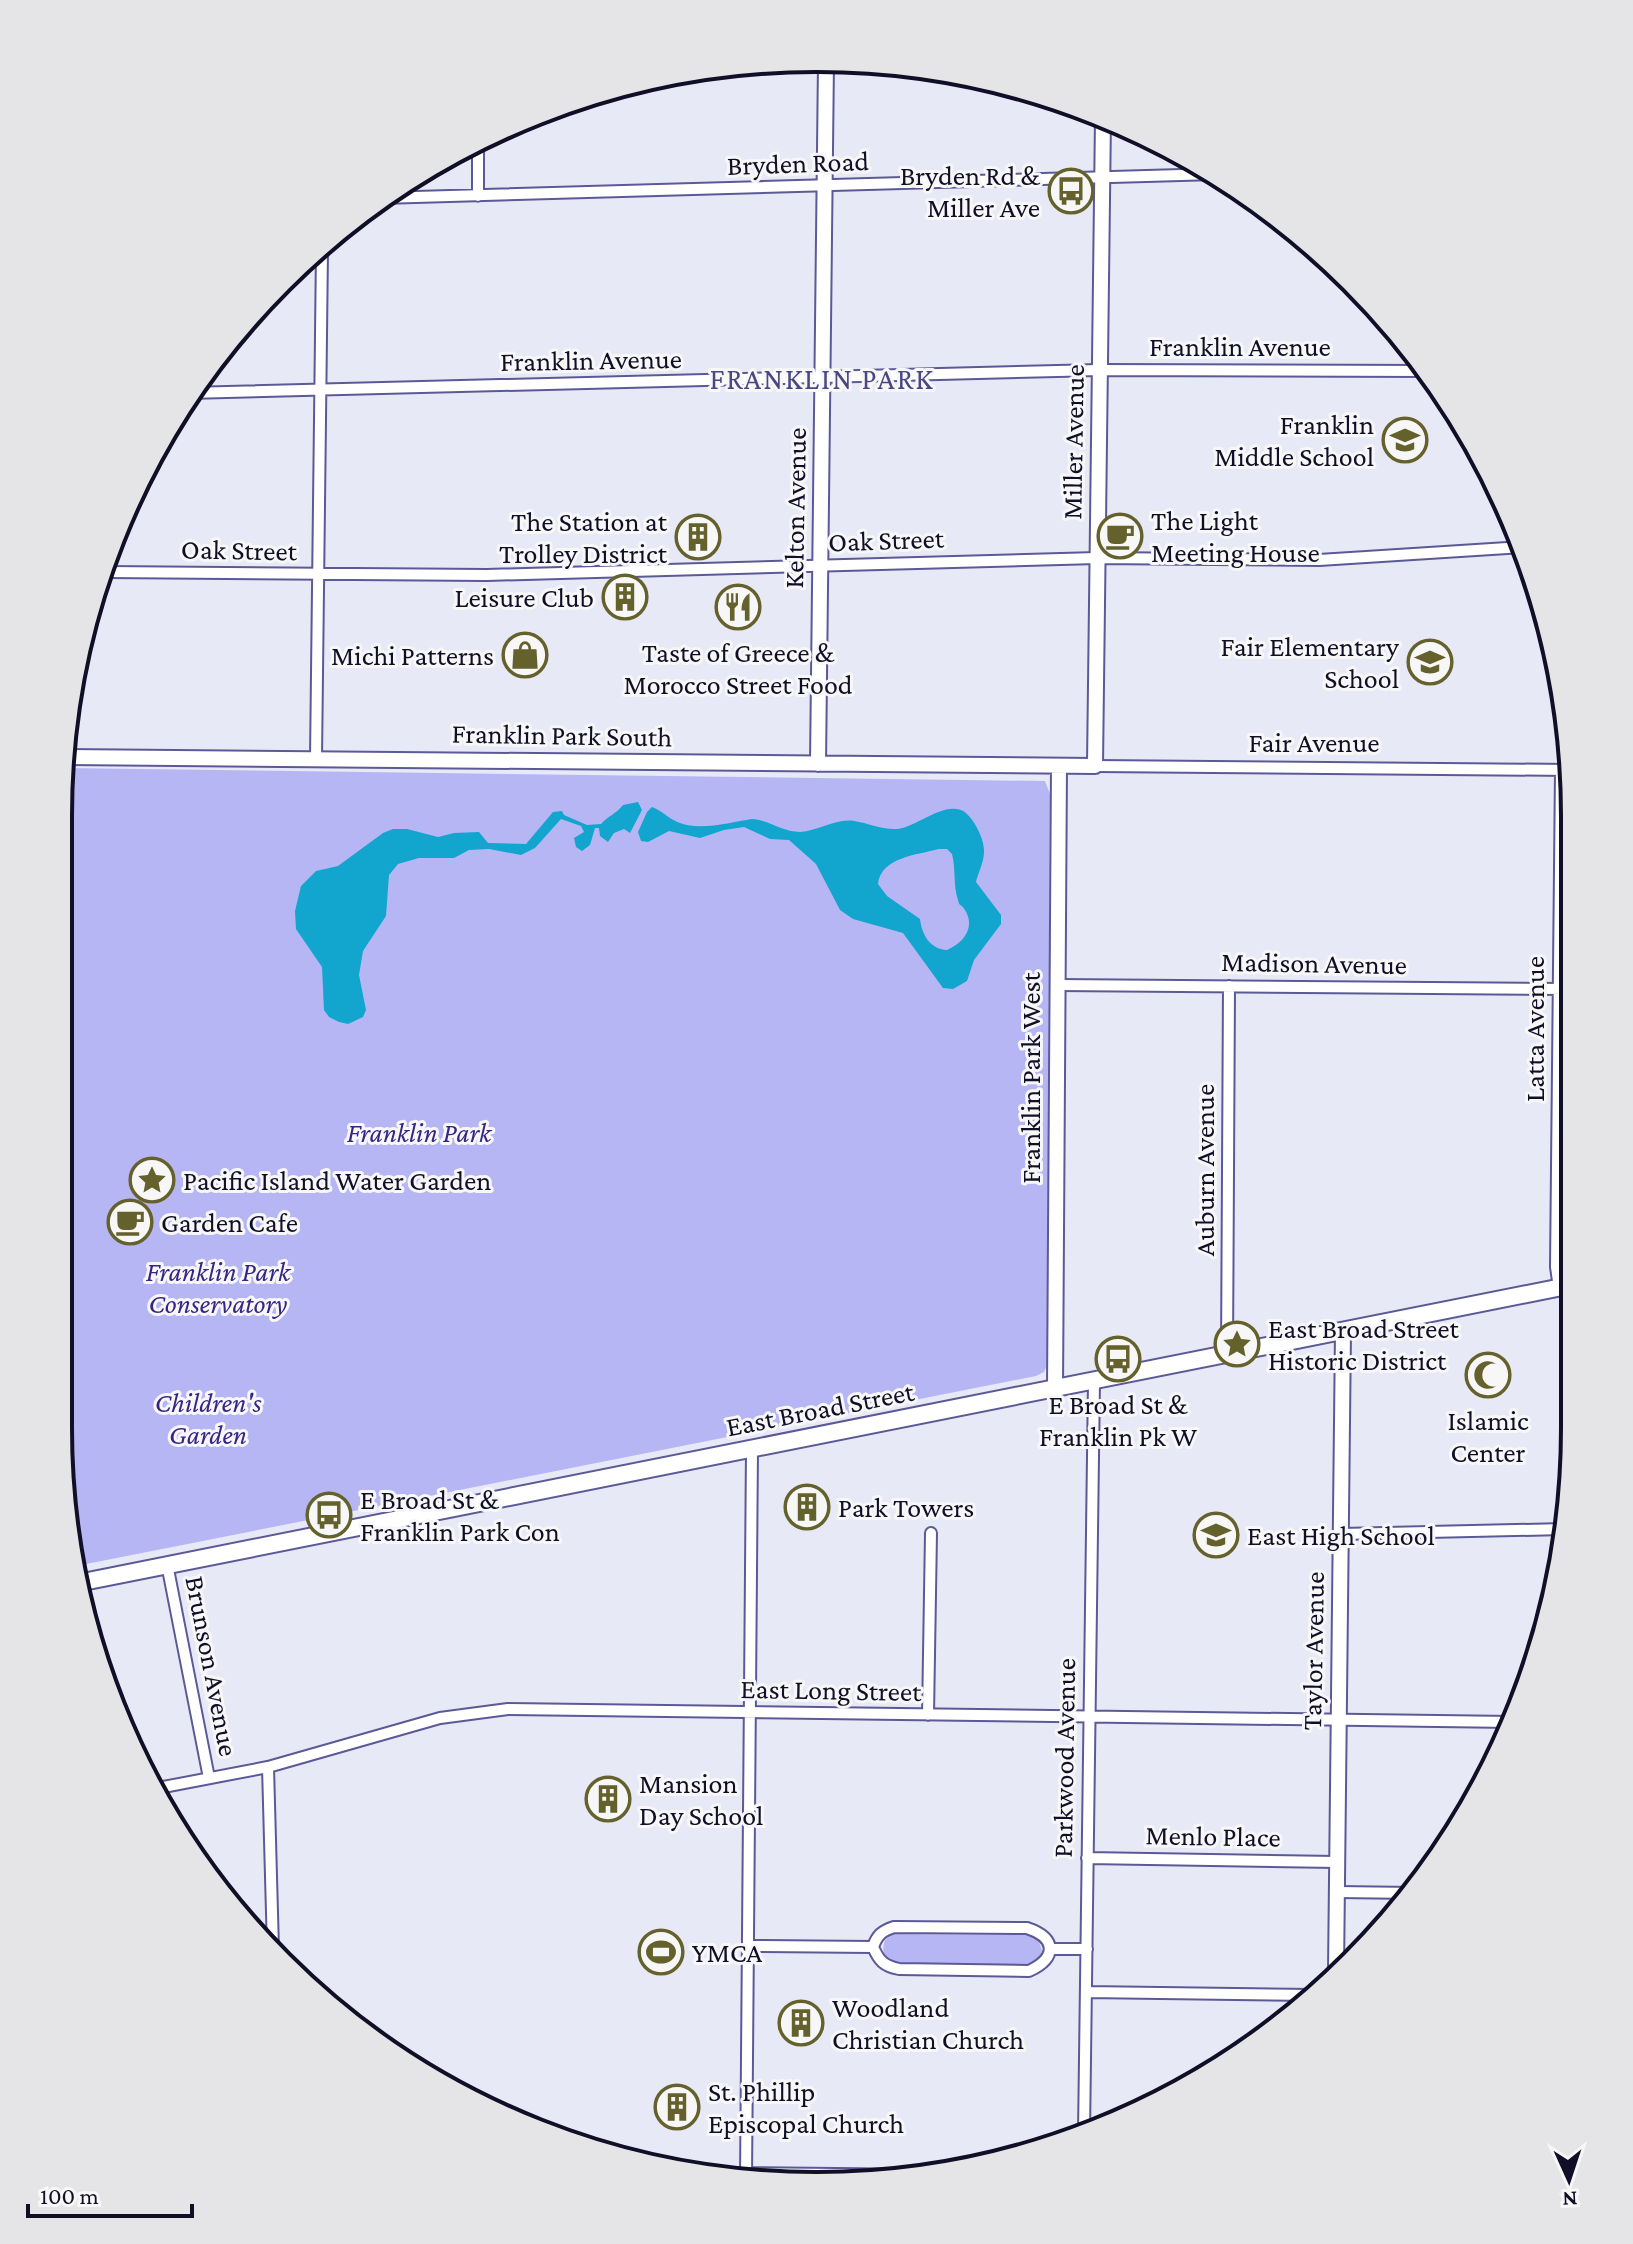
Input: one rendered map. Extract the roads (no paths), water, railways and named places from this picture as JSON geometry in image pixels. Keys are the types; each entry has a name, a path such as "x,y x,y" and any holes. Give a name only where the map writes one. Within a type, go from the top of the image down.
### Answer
{"main road":[{"name":"East Broad Street","path":"88,1581 1561,1288"}],"street":[{"name":"Kelton Avenue","path":"818,764 826,72"},
{"name":"Miller Avenue","path":"1095,766 1103,130"},
{"path":"478,154 478,196"},
{"name":"Bryden Road","path":"402,198 1193,175"},
{"path":"316,759 322,261"},
{"name":"Franklin Avenue","path":"205,393 1099,370 1413,371"},
{"name":"Oak Street","path":"114,572 487,575 1097,558 1319,560 1510,548"},
{"name":"Franklin Park South","path":"75,757 1059,766"},
{"name":"Fair Avenue","path":"1059,766 1559,770"},
{"name":"Franklin Park West","path":"1055,1389 1059,766"},
{"name":"Latta Avenue","path":"1561,895 1556,1267 1561,1277"},
{"name":"Madison Avenue","path":"1057,985 1558,989"},
{"name":"Auburn Avenue","path":"1227,1354 1229,986"},
{"name":"Taylor Avenue","path":"1336,1960 1343,1331"},
{"name":"Parkwood Avenue","path":"1084,2121 1094,1381"},
{"path":"746,2168 752,1449"},
{"path":"1341,1534 1554,1529"},
{"path":"928,1715 931,1533"},
{"name":"Brunson Avenue","path":"167,1564 209,1778"},
{"name":"East Long Street","path":"165,1787 268,1767 417,1724 481,1711 529,1709 1500,1722"},
{"name":"Brunson Avenue","path":"268,1767 273,1935"},
{"name":"Menlo Place","path":"1087,1858 1337,1862"},
{"path":"1337,1892 1397,1893"},
{"path":"894,1927 1027,1928 1041,1933 1051,1949 1040,1966 1029,1971 899,1969 887,1967 878,1959 873,1947 883,1931 894,1927"},
{"path":"749,1946 873,1947"},
{"path":"1051,1949 1087,1949"},
{"path":"1086,1992 1298,1995"}],"place":[{"name":"Bryden Rd & Miller Ave","path":"1071,191"},
{"name":"Franklin Middle School","path":"1405,440"},
{"name":"The Light Meeting House","path":"1120,536"},
{"name":"The Station at Trolley District","path":"698,537"},
{"name":"Leisure Club","path":"625,597"},
{"name":"Taste of Greece & Morocco Street Food","path":"738,607"},
{"name":"Michi Patterns","path":"525,655"},
{"name":"Fair Elementary School","path":"1430,662"},
{"name":"Pacific Island Water Garden","path":"152,1180"},
{"name":"Garden Cafe","path":"130,1222"},
{"name":"East Broad Street Historic District","path":"1237,1344"},
{"name":"E Broad St & Franklin Pk W","path":"1118,1359"},
{"name":"Islamic Center","path":"1488,1375"},
{"name":"Park Towers","path":"807,1507"},
{"name":"E Broad St & Franklin Park Con","path":"329,1515"},
{"name":"East High School","path":"1216,1535"},
{"name":"Mansion Day School","path":"608,1799"},
{"name":"YMCA","path":"661,1952"},
{"name":"Woodland Christian Church","path":"801,2023"},
{"name":"St. Phillip Episcopal Church","path":"677,2107"}],"district":[{"name":"FRANKLIN PARK","path":"822,378"}],"park label":[{"name":"Franklin Park","path":"419,1132"},
{"name":"Franklin Park Conservatory","path":"218,1287"},
{"name":"Children's Garden","path":"208,1418"}]}
